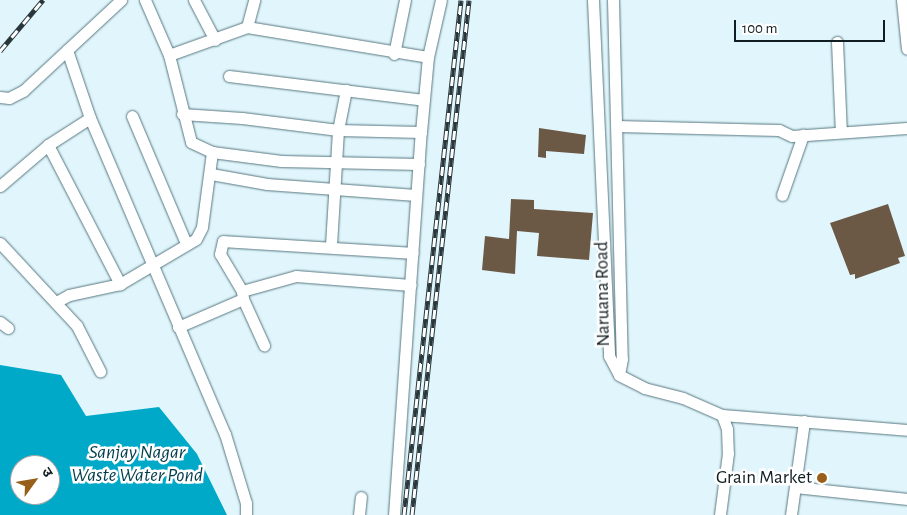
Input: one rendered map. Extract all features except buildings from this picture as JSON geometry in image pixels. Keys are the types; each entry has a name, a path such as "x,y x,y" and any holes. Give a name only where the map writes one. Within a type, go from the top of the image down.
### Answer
{"street":[{"path":"0,97 17,96 120,0"},
{"path":"145,0 169,55 182,114 191,142 212,152 334,164 419,164"},
{"path":"194,0 216,40"},
{"path":"247,27 254,0"},
{"path":"394,54 405,0"},
{"path":"394,515 424,100 428,57 441,0"},
{"path":"593,0 609,353 619,374 644,388 683,398 722,415 907,430"},
{"name":"Naruana Road","path":"613,0 622,359 619,374"},
{"path":"902,0 907,49"},
{"path":"169,55 216,40 247,27 394,54 428,57"},
{"path":"837,42 841,132"},
{"path":"67,50 90,118 225,434 246,503 246,515"},
{"path":"229,76 424,100"},
{"path":"331,245 334,164 346,90"},
{"path":"182,114 242,118 338,130 422,132"},
{"path":"132,116 186,244"},
{"path":"0,186 48,145 90,118"},
{"path":"617,126 780,130 792,136 907,128"},
{"path":"782,195 803,135"},
{"path":"48,145 120,284"},
{"path":"56,302 69,295 120,284 153,267 186,244 196,240 202,227 211,174 212,152"},
{"path":"211,174 266,184 416,195"},
{"path":"264,345 242,295 220,254 223,241 331,245 413,253"},
{"path":"0,243 77,326 100,370"},
{"path":"178,327 242,295 296,276 411,285"},
{"path":"720,515 728,453 728,429 722,415"},
{"path":"791,515 804,421"},
{"path":"795,487 907,499"},
{"path":"359,515 361,497"}],"water":[{"name":"Sanjay Nagar Waste Water Pond","path":"0,365 61,375 86,416 159,407 197,454 227,515 0,515"}],"railway":[{"path":"0,51 43,0"},
{"path":"404,515 461,0"},
{"path":"412,515 469,0"}],"place":[{"name":"Grain Market","path":"822,478"}]}
